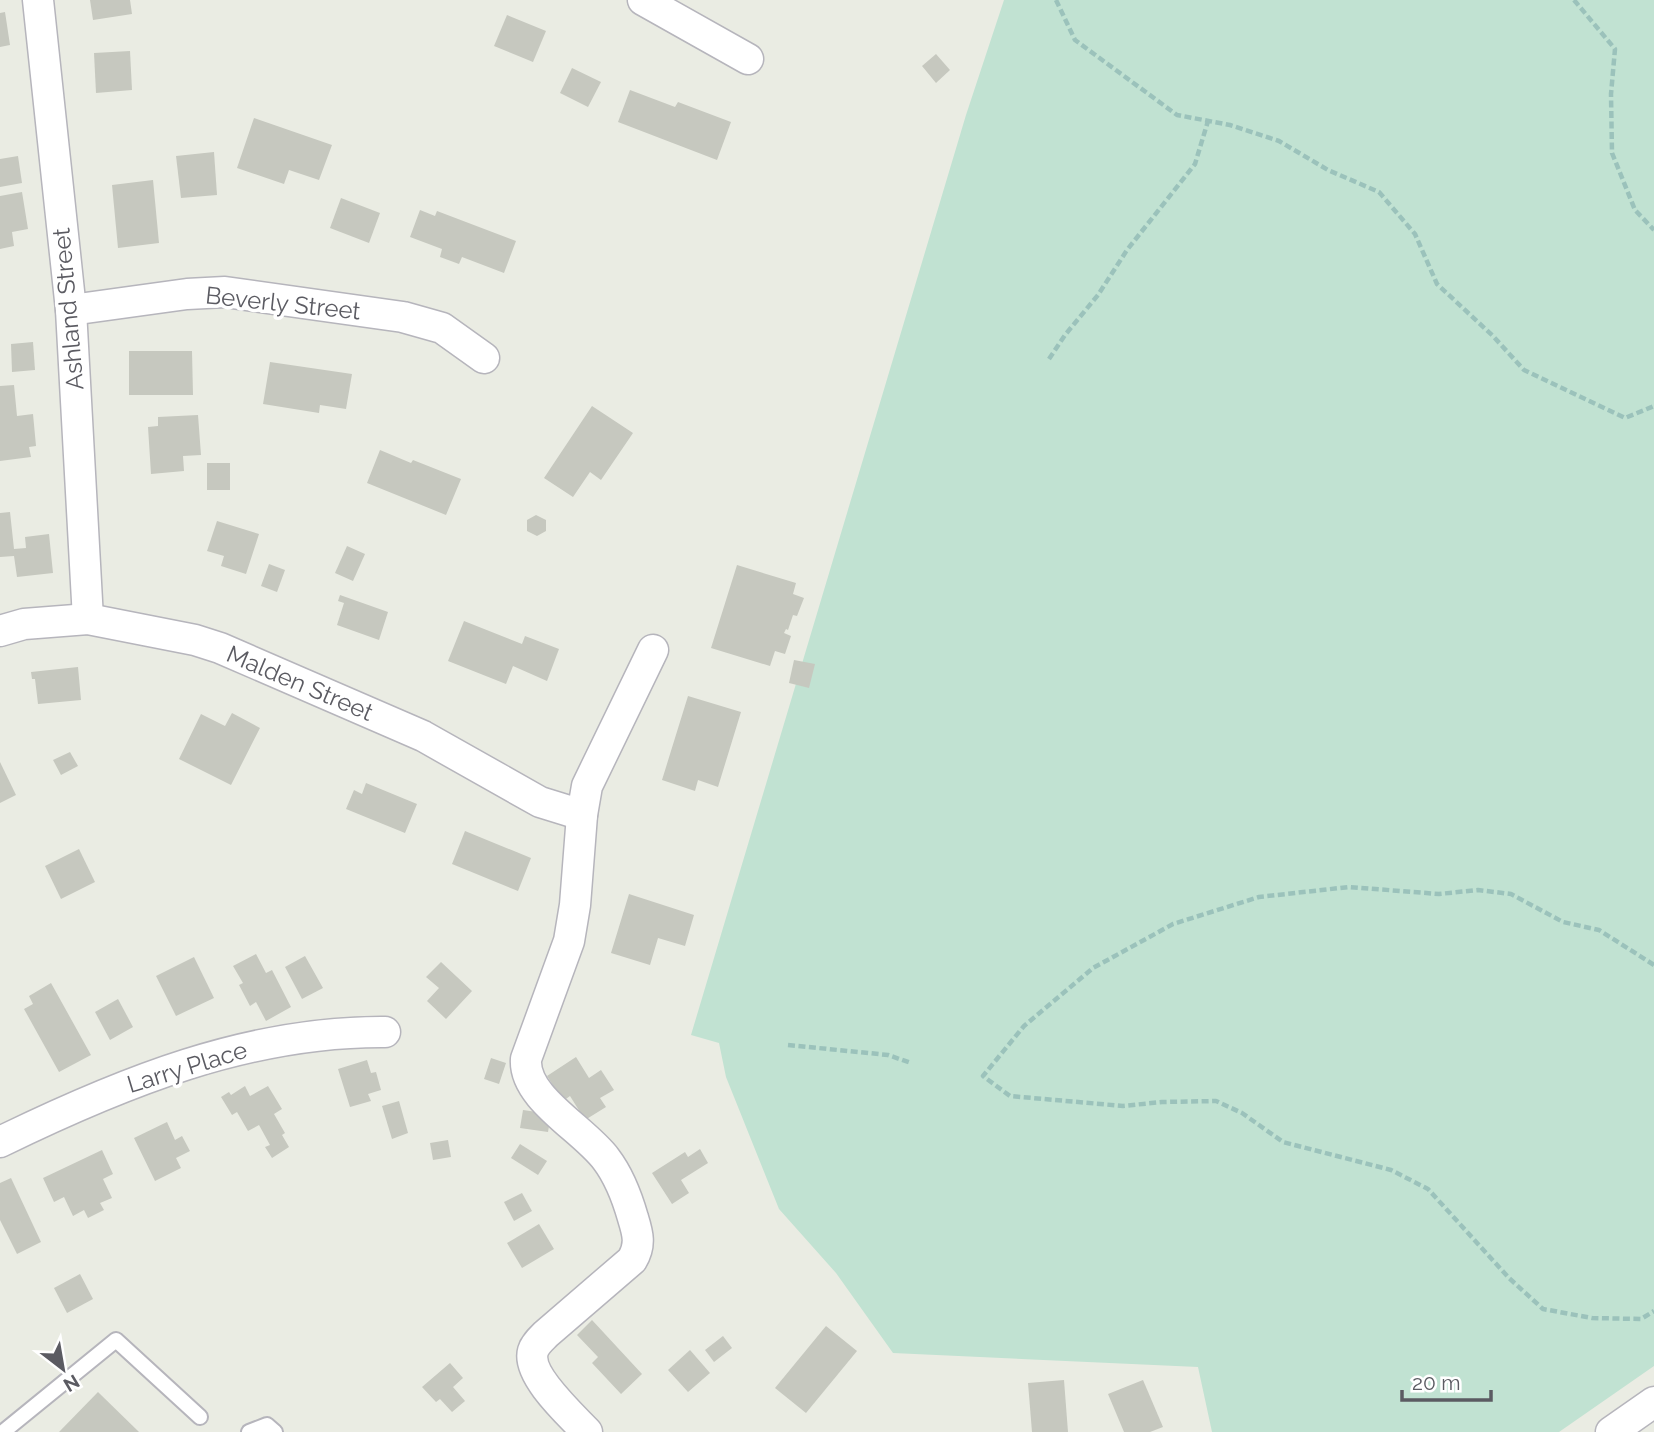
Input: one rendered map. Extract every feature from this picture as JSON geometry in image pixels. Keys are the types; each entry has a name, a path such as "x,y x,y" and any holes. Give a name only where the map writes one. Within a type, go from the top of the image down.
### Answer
{"street":[{"name":"Ashland Street","path":"38,0 71,310 88,619"},
{"path":"643,0 748,59"},
{"name":"Beverly Street","path":"71,310 187,294 226,292 403,317 442,328 484,358"},
{"name":"Malden Street","path":"0,631 24,624 88,619 195,640 245,657 446,747 540,802 582,815"},
{"path":"587,1432 545,1386 532,1362 533,1352 546,1334 632,1260 639,1244 638,1235 621,1185 606,1158 542,1097 525,1068 569,941 582,815 590,778 653,650"},
{"name":"Larry Place","path":"0,1142 104,1093 213,1056 309,1036 385,1032"},
{"path":"1611,1432 1654,1402"}],"lane":[{"path":"3,1432 116,1340 200,1417"},
{"path":"249,1432 267,1425 275,1432"}],"path":[{"path":"1056,0 1075,40 1177,115 1230,125 1279,141 1328,170 1379,192 1415,234 1437,284 1493,336 1524,370 1625,418 1654,405"},
{"path":"1574,0 1615,49 1611,94 1612,153 1634,210 1653,227"},
{"path":"1049,359 1098,295 1127,250 1195,164 1208,121"},
{"path":"1654,965 1600,930 1563,922 1511,894 1478,890 1439,894 1349,887 1259,897 1173,924 1093,968 1024,1026 983,1076 1010,1097 1123,1106 1216,1101 1242,1113 1283,1142 1391,1170 1428,1189 1509,1278 1543,1309 1592,1318 1642,1320 1654,1311"},
{"path":"788,1045 888,1055 911,1063"}],"green space":[{"path":"1004,0 1654,0 1654,1366 1559,1432 1212,1432 1198,1367 893,1353 836,1273 779,1209 726,1077 719,1043 691,1035 966,115"}],"building":[{"path":"90,0 130,0 132,14 93,20"},
{"path":"5,12 10,45 0,47 0,13"},
{"path":"507,15 546,31 533,62 494,46"},
{"path":"130,51 132,90 96,93 94,53"},
{"path":"936,54 950,70 936,83 922,66"},
{"path":"572,68 601,82 588,107 560,93"},
{"path":"630,90 675,107 678,102 731,122 717,160 618,122"},
{"path":"254,118 332,145 319,180 289,170 284,184 237,168"},
{"path":"214,152 217,195 181,198 176,156"},
{"path":"18,156 22,183 0,187 0,159"},
{"path":"153,180 159,243 118,248 112,185"},
{"path":"22,192 28,229 12,232 14,246 0,249 0,196"},
{"path":"341,198 380,213 369,243 330,228"},
{"path":"420,210 435,216 437,211 516,241 504,273 462,257 459,264 440,257 442,249 410,237"},
{"path":"33,342 35,370 12,372 11,344"},
{"path":"129,351 192,351 193,395 129,395"},
{"path":"270,362 352,374 346,409 320,405 319,413 263,404"},
{"path":"14,385 17,416 33,414 36,446 29,447 31,457 0,461 0,386"},
{"path":"592,406 633,433 601,480 590,472 573,497 544,478"},
{"path":"198,415 201,455 183,456 184,471 151,474 148,427 158,426 158,417"},
{"path":"380,450 461,479 446,515 367,483"},
{"path":"207,463 230,463 230,490 207,490"},
{"path":"10,512 14,549 26,548 25,537 49,534 53,573 17,577 14,556 0,557 0,513"},
{"path":"536,515 546,520 546,531 537,536 527,531 527,520"},
{"path":"217,521 259,534 246,574 221,566 224,556 207,551"},
{"path":"347,546 365,554 353,581 335,573"},
{"path":"269,564 285,570 277,592 261,586"},
{"path":"737,565 796,583 793,594 804,598 797,616 793,615 788,630 784,633 791,636 785,654 775,651 770,666 711,648"},
{"path":"340,595 388,612 379,640 337,625 344,603 338,601"},
{"path":"464,621 522,644 525,636 559,649 547,681 513,666 506,684 448,661"},
{"path":"794,660 815,664 809,688 789,683"},
{"path":"78,667 81,700 38,704 35,679 32,679 31,672"},
{"path":"688,696 741,712 718,787 698,780 695,791 662,780"},
{"path":"232,713 260,728 231,785 179,759 201,714 225,726"},
{"path":"70,752 78,766 61,775 53,760"},
{"path":"0,762 16,795 0,803"},
{"path":"366,783 417,804 405,833 346,809 354,790 362,794"},
{"path":"465,831 531,858 518,891 452,864"},
{"path":"79,849 95,882 61,899 45,866"},
{"path":"629,894 694,915 685,946 658,938 650,965 611,953"},
{"path":"256,954 266,973 272,970 291,1007 266,1021 256,1002 250,1006 239,985 243,983 233,966"},
{"path":"305,956 323,988 302,999 285,967"},
{"path":"194,957 214,998 176,1016 156,976"},
{"path":"441,962 472,991 446,1019 427,1001 439,988 426,977"},
{"path":"51,983 91,1055 59,1072 24,1009 33,1004 29,996"},
{"path":"118,999 133,1027 110,1040 95,1012"},
{"path":"576,1057 589,1078 601,1070 614,1090 600,1098 606,1107 585,1120 570,1096 563,1101 547,1076"},
{"path":"491,1058 506,1063 499,1084 484,1079"},
{"path":"367,1060 371,1073 376,1072 381,1090 368,1094 371,1101 350,1107 338,1069"},
{"path":"245,1086 250,1096 268,1086 282,1109 274,1114 285,1133 282,1135 289,1147 272,1158 265,1147 270,1145 259,1125 248,1131 237,1112 232,1115 221,1097 229,1092 231,1095"},
{"path":"399,1101 408,1133 392,1139 382,1106"},
{"path":"523,1110 551,1114 548,1132 520,1128"},
{"path":"167,1122 175,1140 182,1136 190,1151 176,1158 181,1168 155,1181 134,1138"},
{"path":"448,1140 451,1157 433,1160 430,1143"},
{"path":"520,1144 547,1161 538,1175 511,1158"},
{"path":"700,1149 708,1163 681,1180 689,1193 672,1204 652,1173 685,1152 688,1157"},
{"path":"102,1150 113,1174 103,1179 112,1198 100,1203 104,1210 88,1218 84,1210 73,1216 64,1197 54,1202 43,1178"},
{"path":"11,1178 41,1242 17,1254 0,1220 0,1183"},
{"path":"522,1193 532,1211 514,1221 504,1202"},
{"path":"539,1224 554,1249 522,1268 507,1243"},
{"path":"80,1274 93,1299 67,1313 54,1288"},
{"path":"592,1320 642,1374 621,1394 592,1363 598,1357 577,1335"},
{"path":"826,1326 857,1351 806,1413 775,1388"},
{"path":"723,1336 732,1348 714,1362 705,1350"},
{"path":"690,1350 710,1373 688,1392 668,1370"},
{"path":"450,1363 463,1378 453,1387 465,1401 452,1412 440,1399 436,1402 422,1387"},
{"path":"1064,1380 1068,1432 1032,1432 1028,1383"},
{"path":"1143,1380 1163,1427 1150,1432 1124,1432 1108,1394"},
{"path":"98,1392 139,1432 59,1432"}]}
